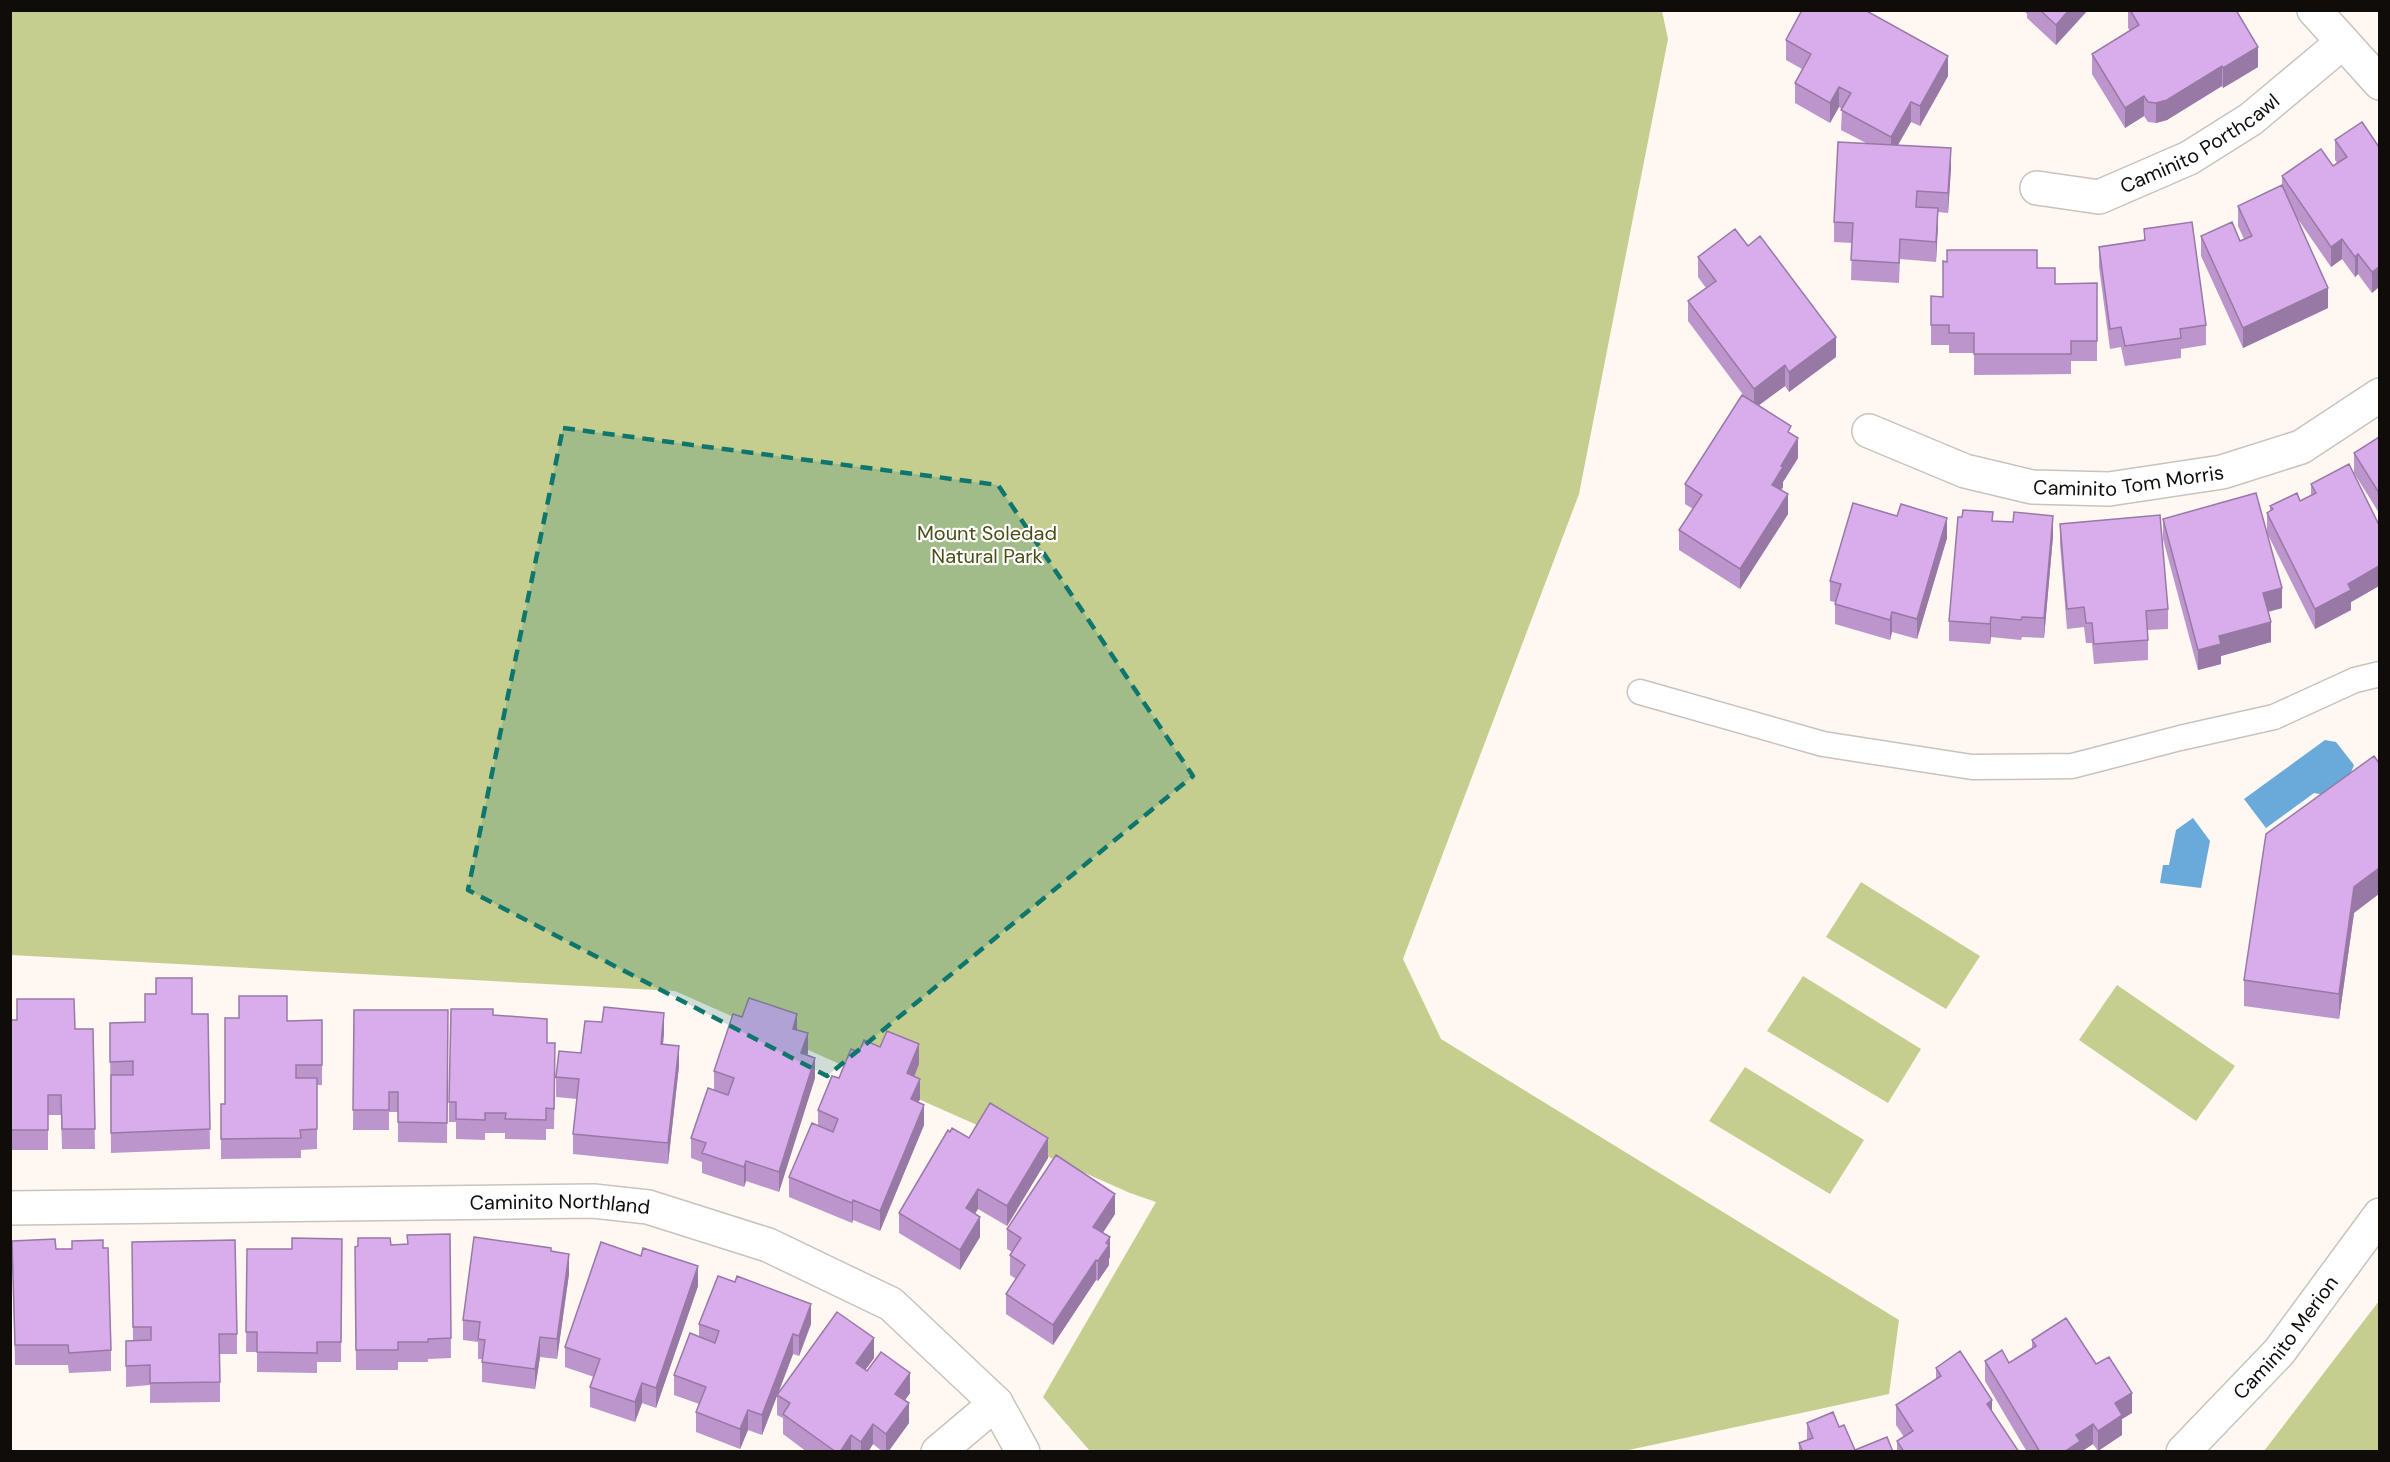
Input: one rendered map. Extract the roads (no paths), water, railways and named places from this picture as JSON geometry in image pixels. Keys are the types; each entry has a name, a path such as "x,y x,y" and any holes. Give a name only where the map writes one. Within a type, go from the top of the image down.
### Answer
{"street":[{"path":"2314,10 2379,83"},
{"name":"Caminito Porthcawl","path":"2037,188 2099,197 2189,158 2251,119 2343,42"},
{"name":"Caminito Tom Morris","path":"1869,431 1965,471 2032,487 2109,489 2222,472 2301,447 2379,395"},
{"name":"Caminito Northland","path":"10,1208 593,1201 648,1207 768,1245 891,1304 996,1403 1023,1452"},
{"name":"Caminito Merion","path":"2183,1452 2279,1352 2379,1215"},
{"path":"938,1452 996,1403"}],"lane":[{"path":"1640,692 1822,744 1972,767 2072,766 2274,717 2355,680 2379,674"}],"water":[{"path":"2325,740 2336,742 2354,765 2350,775 2325,795 2314,793 2266,828 2244,799"},
{"path":"2193,818 2210,841 2201,888 2160,883 2163,865 2169,865 2176,830"}],"park label":[{"name":"Mount Soledad Natural Park","path":"987,544"}]}
